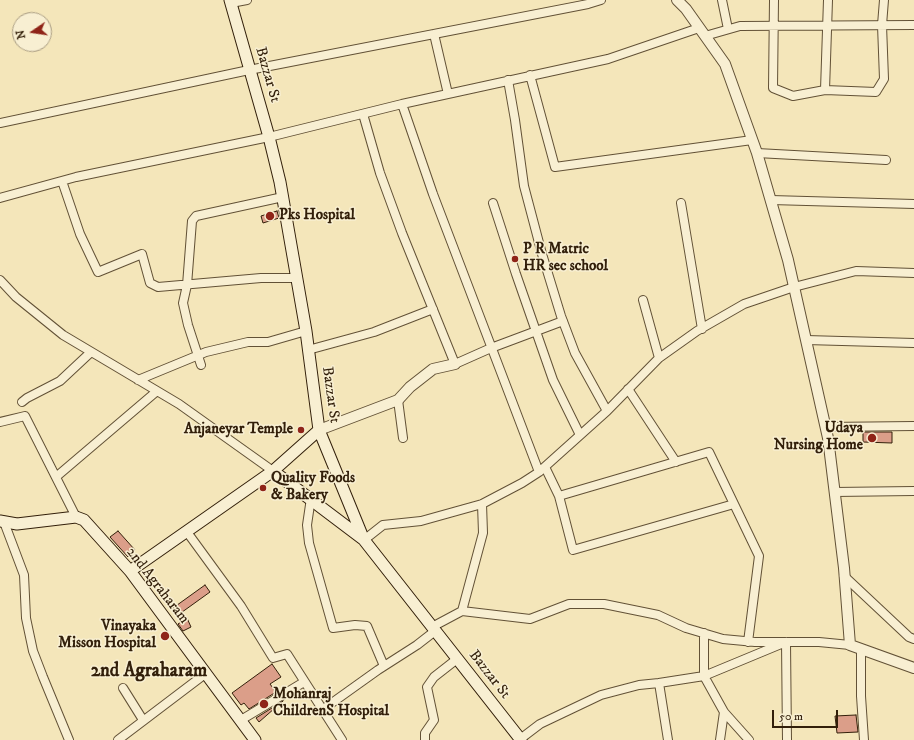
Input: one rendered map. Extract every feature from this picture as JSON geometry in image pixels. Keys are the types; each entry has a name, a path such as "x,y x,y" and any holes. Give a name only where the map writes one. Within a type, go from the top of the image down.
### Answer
{"main road":[{"name":"Bazzar St","path":"231,1 269,137 283,197 306,331 319,430 364,540 520,740"},
{"path":"130,571 273,471 319,430"},
{"path":"273,471 311,498 364,540"},
{"path":"2,522 17,524 76,517"},
{"name":"2nd Agraharam","path":"76,517 84,520 130,571 255,740"}],"street":[{"path":"231,1 247,0"},
{"path":"0,123 250,70 588,4 601,0"},
{"path":"677,0 686,9 725,64 757,153 771,200 794,287 825,427 844,576 850,645"},
{"path":"722,0 728,30"},
{"path":"774,0 773,88 794,96 825,90 876,92 884,79 882,25 884,0"},
{"path":"825,90 828,0"},
{"path":"0,198 62,181 269,137 402,104 608,58 702,32 728,30 740,26 914,25"},
{"path":"434,34 448,94"},
{"path":"530,75 555,167 752,140"},
{"path":"508,80 524,186 542,254 563,321 575,353 607,410"},
{"path":"402,104 435,201 491,348 542,469 559,496 573,550 734,504"},
{"path":"363,114 380,173 391,203 455,364"},
{"path":"757,153 886,160"},
{"path":"62,181 80,234 98,272 119,262 142,254 150,283 158,287 262,278 297,278"},
{"path":"201,365 183,303 187,285 192,221 196,216 283,197"},
{"path":"771,200 914,204"},
{"path":"493,203 535,331 553,380 580,435"},
{"path":"681,203 702,329"},
{"path":"364,540 383,525 421,521 482,504 522,484 542,469 580,435 659,358 702,329 744,304 794,287 856,270 914,273"},
{"path":"0,280 16,297 63,335 179,404 273,471"},
{"path":"643,300 659,358"},
{"path":"308,350 374,332 432,309"},
{"path":"319,430 398,400 410,387 433,369 455,364 491,348 563,321"},
{"path":"138,380 206,352 248,342 268,342 306,331"},
{"path":"806,340 914,343"},
{"path":"22,402 60,381 91,352"},
{"path":"628,389 676,462"},
{"path":"56,477 157,391"},
{"path":"398,400 403,438"},
{"path":"0,422 25,416 76,517"},
{"path":"825,427 914,426"},
{"path":"559,496 709,452 759,556 748,642"},
{"path":"834,492 914,491"},
{"path":"311,498 306,525 309,543 333,628 355,625 367,626 384,666"},
{"path":"462,611 483,533 482,504"},
{"path":"2,522 24,575 26,618 33,651 69,740"},
{"path":"187,532 241,606 273,658 287,654 342,740"},
{"path":"844,576 914,639"},
{"path":"322,710 384,666 417,645 433,629 462,611 530,619 570,604 604,604 658,615 686,628 723,639 748,642 819,642 850,645 914,668"},
{"path":"704,633 704,676 724,712 749,740"},
{"path":"520,740 540,724 601,695 639,685 659,684 704,676 786,642"},
{"path":"786,642 787,740"},
{"path":"860,649 864,740"},
{"path":"425,740 425,733 434,720 427,687 434,677 457,659"},
{"path":"118,740 205,674"},
{"path":"240,720 304,682"},
{"path":"659,684 668,740"},
{"path":"123,688 143,720"},
{"path":"720,740 724,712"}],"building":[{"path":"277,211 279,218 263,223 261,216"},
{"path":"863,432 892,432 892,443 863,442"},
{"path":"118,531 135,550 128,557 110,537"},
{"path":"205,585 210,592 178,615 173,608"},
{"path":"187,618 191,627 183,631 178,624"},
{"path":"272,664 281,677 270,684 276,692 249,709 244,703 241,705 232,693"},
{"path":"283,701 259,722 256,718"},
{"path":"856,715 858,732 837,733 835,716"}],"place":[{"name":"Pks Hospital","path":"270,216"},
{"name":"P R Matric HR sec school","path":"515,259"},
{"name":"Anjaneyar Temple","path":"301,430"},
{"name":"Udaya Nursing Home","path":"872,438"},
{"name":"Quality Foods & Bakery","path":"263,488"},
{"name":"Vinayaka Misson Hospital","path":"165,636"},
{"name":"Mohanraj ChildrenS Hospital","path":"264,704"}],"district":[{"name":"2nd Agraharam","path":"149,672"}]}
